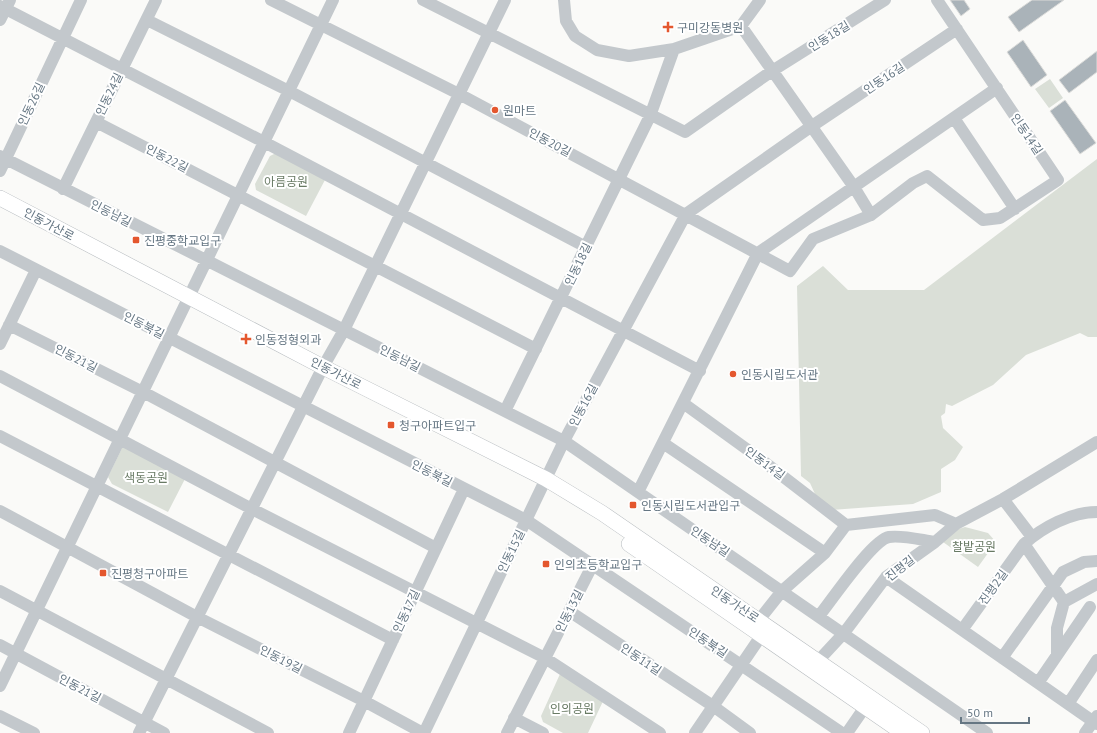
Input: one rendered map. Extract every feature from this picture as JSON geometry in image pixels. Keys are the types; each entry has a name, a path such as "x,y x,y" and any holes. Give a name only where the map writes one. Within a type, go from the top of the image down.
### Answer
{"main road":[{"name":"인동가산로","path":"0,198 323,367 546,479 602,513 922,733"},
{"name":"인동가산로","path":"546,479 600,524 903,733"}],"street":[{"name":"인동26길","path":"0,171 3,158 81,0"},
{"name":"인동24길","path":"63,188 156,0"},
{"path":"271,0 320,26"},
{"path":"0,686 333,0"},
{"path":"164,733 142,728 323,367 344,330 505,0"},
{"path":"564,0 566,21 575,36 597,50 629,56 674,49 741,26 760,0"},
{"name":"인동18길","path":"650,116 685,132 772,72 885,0"},
{"path":"638,492 758,253 997,88 937,0"},
{"path":"425,1 650,116"},
{"path":"0,20 5,5 63,38 700,371"},
{"path":"147,20 289,91 425,164 586,247"},
{"name":"인동20길","path":"320,26 459,94 620,179"},
{"path":"741,26 854,187 871,215"},
{"name":"인동16길","path":"546,479 564,441 622,331 686,214 811,127 957,29"},
{"name":"인동18길","path":"505,411 650,116 674,49"},
{"name":"인동14길","path":"758,253 790,271 813,239 871,215 913,183 927,176 984,220 1000,218 1058,180 997,88"},
{"path":"954,118 1014,209"},
{"name":"인동22길","path":"96,122 238,195"},
{"name":"인동남길","path":"3,158 564,441 820,616 987,733"},
{"path":"620,179 758,253"},
{"path":"238,195 536,349"},
{"name":"인동북길","path":"0,251 303,408 526,520 842,733"},
{"path":"0,344 36,270"},
{"name":"인동21길","path":"9,325 143,392"},
{"path":"0,376 252,509 545,658 660,733"},
{"path":"143,392 436,548"},
{"name":"인동14길","path":"683,403 759,458 846,525"},
{"path":"0,436 393,640"},
{"name":"진평길","path":"818,661 844,633 886,577 935,542 956,524 1003,499 1097,442"},
{"path":"663,443 824,553"},
{"name":"인동15길","path":"364,701 423,733 546,479"},
{"name":"인동17길","path":"349,733 464,489"},
{"path":"1003,499 1028,540 1053,586 1064,602"},
{"path":"0,511 68,547"},
{"name":"진평2길","path":"962,630 1028,540 1070,516 1085,512 1097,512"},
{"path":"759,620 782,591 824,553 846,525 935,515 956,524"},
{"path":"820,616 868,553 881,539 890,537 935,542"},
{"name":"인동19길","path":"68,547 198,617 364,701"},
{"path":"1002,658 1063,572 1074,566 1093,560 1097,561"},
{"name":"인동13길","path":"507,733 592,564"},
{"path":"886,577 1068,704 1096,721 1085,733"},
{"path":"1058,656 1057,628 1064,602 1096,586"},
{"path":"0,591 268,733"},
{"path":"1038,683 1058,656 1090,607"},
{"name":"인동11길","path":"569,611 713,706 750,733"},
{"path":"694,733 761,636"},
{"name":"인동21길","path":"0,645 142,728"},
{"path":"1068,704 1097,660"},
{"path":"847,733 865,707"},
{"path":"0,716 34,733"},
{"path":"514,718 542,733"}],"green space":[{"path":"1050,79 1063,98 1049,108 1035,89"},
{"name":"아름공원","path":"280,151 326,178 306,216 256,190 255,184 270,156"},
{"path":"1097,159 1097,337 1088,337 1080,333 1026,355 993,385 952,406 946,404 945,413 941,416 943,428 963,447 955,460 941,469 941,492 913,504 831,510 815,494 810,483 801,476 797,286 823,266 848,290 924,290"},
{"name":"색동공원","path":"129,445 187,475 168,512 112,484 108,477 122,448"},
{"name":"찰밭공원","path":"965,527 988,533 996,542 978,567 943,542 949,532"},
{"name":"인의공원","path":"560,674 605,697 588,733 563,733 543,722 541,716"}],"building":[{"path":"950,0 964,0 970,9 961,16"},
{"path":"1032,0 1064,0 1019,32 1008,17"},
{"path":"1023,40 1047,75 1031,87 1007,52"},
{"path":"1097,51 1097,72 1069,93 1059,80"},
{"path":"1065,100 1096,143 1080,154 1050,111"}],"place":[{"name":"구미강동병원","path":"668,27"},
{"name":"원마트","path":"495,110"},
{"name":"진평중학교입구","path":"136,240"},
{"name":"인동정형외과","path":"246,339"},
{"name":"인동시립도서관","path":"733,374"},
{"name":"청구아파트입구","path":"391,425"},
{"name":"인동시립도서관입구","path":"633,505"},
{"name":"인의초등학교입구","path":"546,564"},
{"name":"진평청구아파트","path":"103,573"}]}
